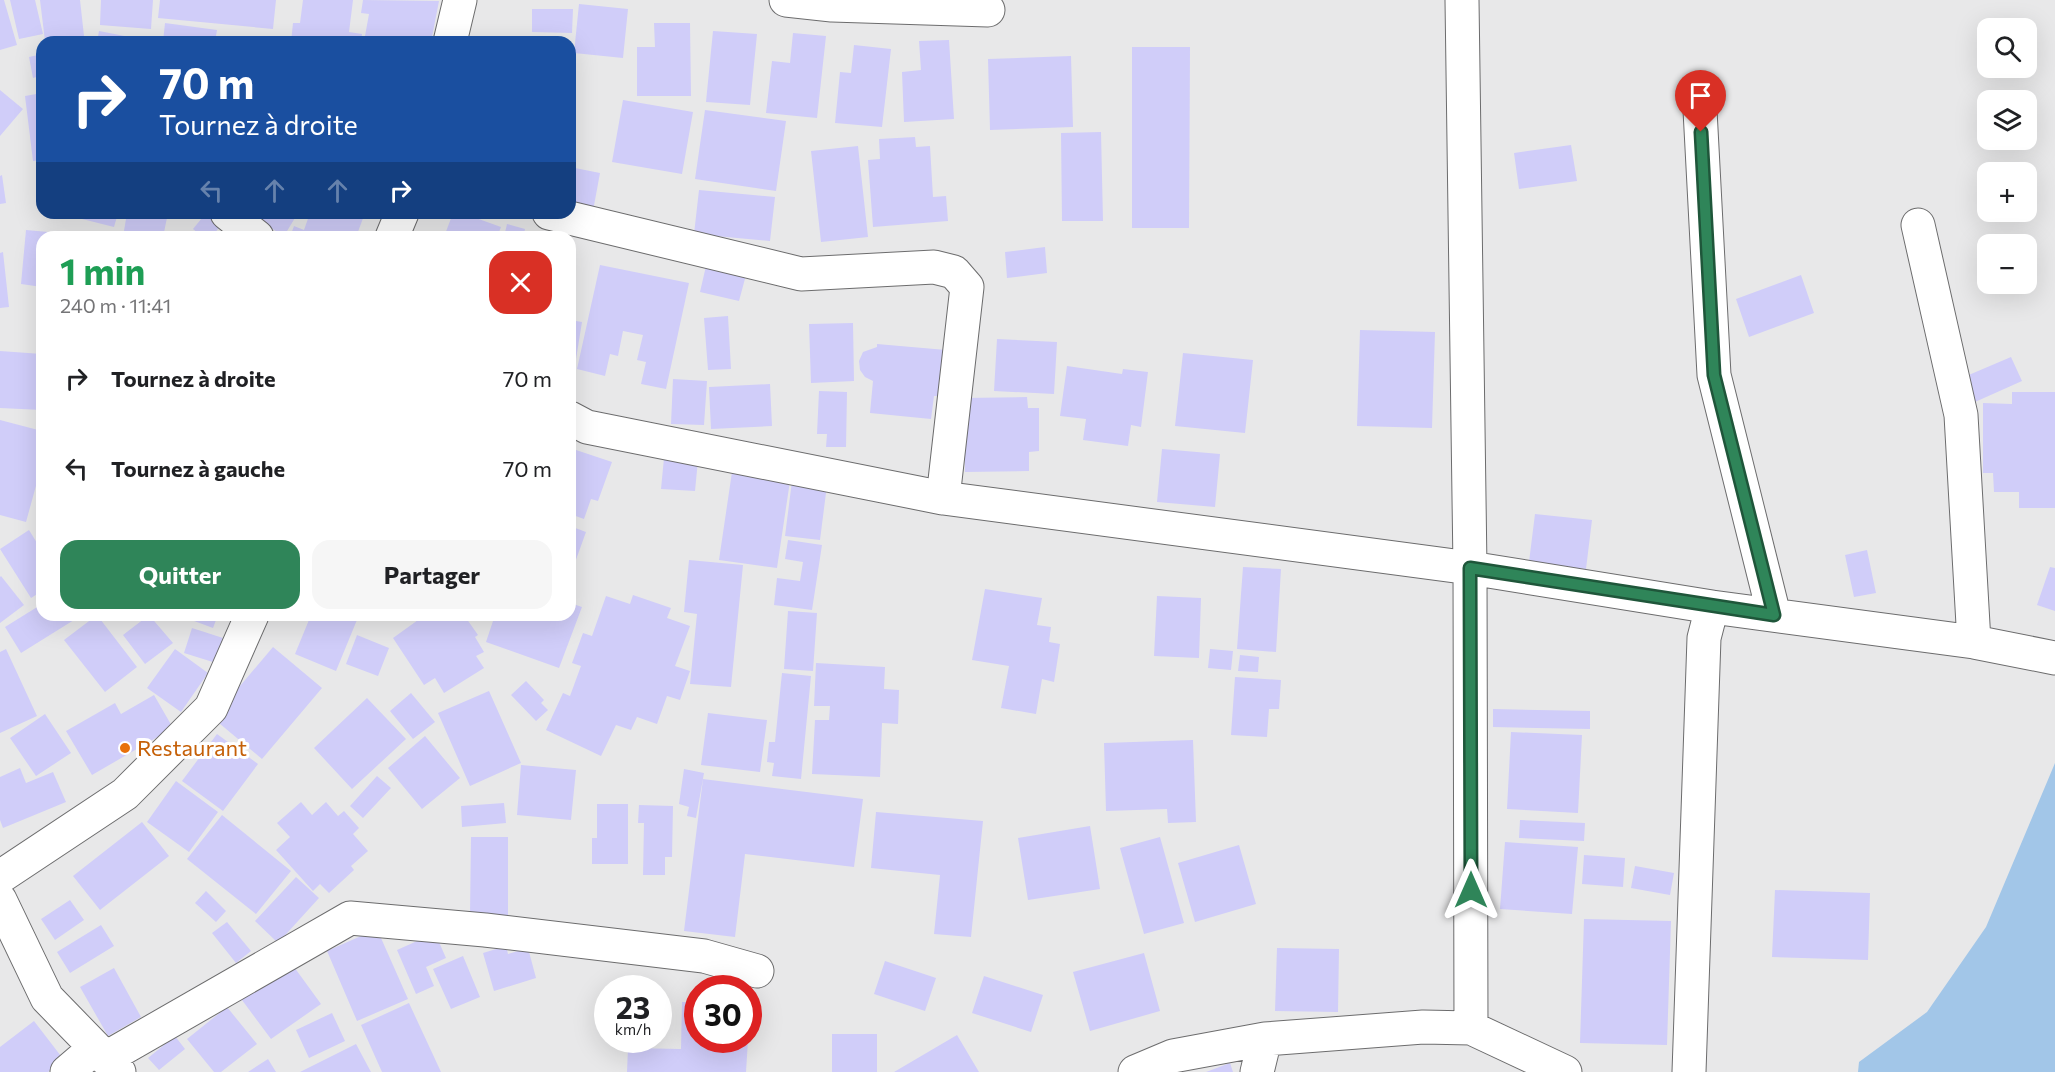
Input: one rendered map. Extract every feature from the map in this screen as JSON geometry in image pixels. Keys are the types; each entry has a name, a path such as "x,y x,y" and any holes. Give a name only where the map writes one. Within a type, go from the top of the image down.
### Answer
{"street":[{"path":"451,36 460,0"},
{"path":"786,0 832,5 988,10"},
{"path":"1462,0 1470,568 1471,1028"},
{"path":"1700,110 1714,375 1774,615"},
{"path":"234,219 250,231"},
{"path":"574,219 801,274 934,267 954,272 967,287 943,498"},
{"path":"1918,225 1961,415 1974,642"},
{"path":"576,421 586,427 943,498 1470,568 1712,607 1974,642 2055,658"},
{"path":"1689,1072 1704,638 1712,607"},
{"path":"0,878 125,794 211,708 249,621"},
{"path":"0,900 47,998 107,1059"},
{"path":"67,1072 107,1059 350,918 485,930 704,956 758,970"},
{"path":"1134,1072 1173,1056 1265,1039 1422,1027 1471,1028 1565,1072"},
{"path":"1257,1072 1265,1039"}],"water":[{"path":"2055,763 2055,1072 1858,1072 1859,1062 1927,1012 1986,927"}],"building":[{"path":"0,0 4,0 17,45 0,50"},
{"path":"10,0 35,0 43,34 19,39"},
{"path":"40,0 80,0 84,36 44,36"},
{"path":"101,0 153,0 151,29 100,25"},
{"path":"160,0 276,0 273,29 158,18"},
{"path":"303,0 353,0 349,32 362,34 362,36 292,36 293,23 300,23"},
{"path":"363,0 439,1 432,36 365,36 369,14 361,13"},
{"path":"579,4 628,9 623,58 576,53"},
{"path":"532,9 573,9 572,33 532,32"},
{"path":"165,23 217,30 216,36 164,36"},
{"path":"654,23 690,23 691,96 637,96 637,47 655,47"},
{"path":"99,31 124,36 98,36"},
{"path":"713,31 757,34 750,105 706,102"},
{"path":"793,33 826,36 817,118 766,113 772,61 790,63"},
{"path":"949,40 954,119 904,122 902,72 921,70 919,41"},
{"path":"854,45 891,49 882,127 835,123 840,72 851,73"},
{"path":"1132,47 1190,47 1189,228 1132,228"},
{"path":"36,55 36,77 33,78 29,57"},
{"path":"1071,56 1073,127 990,130 988,59"},
{"path":"0,90 23,109 0,136"},
{"path":"36,94 36,161 33,161 25,96"},
{"path":"623,100 693,112 682,174 612,162"},
{"path":"705,110 786,121 776,191 695,179"},
{"path":"1101,132 1103,221 1062,221 1061,133"},
{"path":"915,137 916,147 930,146 933,197 946,196 948,221 873,227 868,160 880,159 879,139"},
{"path":"1571,145 1577,181 1519,189 1514,153"},
{"path":"858,146 868,237 821,242 811,151"},
{"path":"576,168 600,173 593,211 576,209"},
{"path":"2,175 6,203 0,204 0,176"},
{"path":"699,190 775,197 770,241 694,234"},
{"path":"82,219 116,219 114,227"},
{"path":"126,219 167,219 164,231 124,231"},
{"path":"201,219 219,219 223,222 216,231 193,229"},
{"path":"256,219 294,219 287,231 276,231"},
{"path":"308,219 363,219 358,231 292,231 294,226 304,230"},
{"path":"451,219 479,219 501,227 499,231 446,231"},
{"path":"507,224 525,229 524,231 505,231"},
{"path":"26,230 37,231 36,286 21,284"},
{"path":"1045,247 1047,273 1007,278 1005,252"},
{"path":"3,252 9,307 0,308 0,253"},
{"path":"600,265 689,283 666,389 641,384 646,362 637,360 643,335 623,331 618,356 610,354 605,376 577,369"},
{"path":"706,266 746,275 739,301 700,292"},
{"path":"1801,275 1814,313 1749,337 1736,299"},
{"path":"728,316 731,369 708,370 704,318"},
{"path":"576,321 582,322 576,359"},
{"path":"853,323 854,381 811,383 809,324"},
{"path":"1360,330 1435,332 1432,428 1357,426"},
{"path":"997,339 1057,342 1054,394 994,391"},
{"path":"877,344 946,350 941,396 934,396 931,419 870,413 873,381 865,377 860,370 859,361 863,352 877,347"},
{"path":"0,351 36,354 36,410 0,408"},
{"path":"1183,353 1253,360 1245,433 1175,426"},
{"path":"2011,357 2022,381 1975,402 1964,377"},
{"path":"1067,366 1122,374 1123,369 1148,372 1141,427 1131,425 1128,446 1083,440 1086,419 1060,416"},
{"path":"673,379 707,381 704,425 671,424"},
{"path":"770,384 772,426 711,429 709,387"},
{"path":"819,391 847,392 846,447 826,447 827,434 817,434"},
{"path":"2012,392 2055,392 2055,508 2019,508 2019,492 1994,492 1993,473 1983,473 1983,403 2012,404"},
{"path":"1027,397 1028,408 1039,408 1039,451 1029,452 1029,471 965,472 964,398"},
{"path":"0,420 36,429 36,486 26,522 0,515"},
{"path":"1162,449 1220,454 1215,507 1157,502"},
{"path":"576,450 612,462 598,501 591,499 584,519 576,516"},
{"path":"664,458 698,460 695,491 661,489"},
{"path":"732,472 790,481 777,568 719,560"},
{"path":"792,481 827,485 820,540 785,536"},
{"path":"1535,514 1592,520 1586,569 1529,562"},
{"path":"576,528 586,532 576,560"},
{"path":"29,530 36,541 36,595 31,598 0,549"},
{"path":"788,540 822,545 812,610 774,605 777,578 800,581 803,562 785,559"},
{"path":"1867,550 1876,593 1854,597 1845,555"},
{"path":"689,560 743,565 731,687 690,684 697,614 684,612"},
{"path":"1243,567 1281,569 1276,652 1237,649"},
{"path":"2050,567 2055,568 2055,611 2037,605"},
{"path":"0,577 24,605 0,623"},
{"path":"985,589 1042,598 1037,625 1051,627 1049,642 1060,644 1054,682 1042,679 1036,714 1001,708 1009,666 972,660"},
{"path":"633,595 671,608 667,618 690,626 675,666 690,671 680,700 667,696 657,724 637,717 631,730 616,725 601,756 546,730 563,693 570,696 581,666 572,663 583,633 592,636 606,596 630,604"},
{"path":"1157,596 1201,598 1199,658 1154,656"},
{"path":"576,605 582,607 559,668 486,642 493,621 576,621"},
{"path":"36,608 36,621 72,621 21,653 5,627"},
{"path":"788,611 817,613 813,671 784,669"},
{"path":"89,621 102,621 137,667 105,692 64,640"},
{"path":"141,621 154,621 173,643 145,664 123,635"},
{"path":"194,621 216,621 213,628"},
{"path":"309,621 357,621 336,671 295,654"},
{"path":"417,621 468,621 478,635 475,637 484,652 476,656 484,668 444,693 435,678 424,685 393,638"},
{"path":"192,628 223,638 216,663 184,653"},
{"path":"357,635 389,648 378,676 346,664"},
{"path":"273,647 322,688 262,759 213,718"},
{"path":"6,649 37,716 0,733 0,652"},
{"path":"175,649 208,673 181,712 147,688"},
{"path":"1210,649 1233,651 1231,670 1208,668"},
{"path":"1240,655 1259,657 1258,672 1238,671"},
{"path":"816,663 885,667 884,689 899,690 898,724 882,723 880,777 812,774 815,720 829,720 830,706 814,706"},
{"path":"782,673 811,676 801,779 772,776 774,763 767,762 769,742 775,742"},
{"path":"1235,677 1281,680 1279,709 1269,709 1267,737 1231,735"},
{"path":"526,681 544,700 541,703 548,710 536,721 511,695"},
{"path":"489,691 521,763 470,786 438,713"},
{"path":"411,693 435,722 413,739 390,711"},
{"path":"154,695 173,728 92,775 66,731 115,703 121,714"},
{"path":"367,698 406,739 352,789 314,748"},
{"path":"1493,709 1590,711 1590,729 1493,727"},
{"path":"708,713 767,720 760,772 701,765"},
{"path":"45,714 71,753 36,776 10,738"},
{"path":"1511,732 1582,735 1578,813 1507,809"},
{"path":"217,734 258,764 223,811 182,781"},
{"path":"425,736 460,778 422,809 388,768"},
{"path":"1193,740 1196,822 1168,823 1167,809 1106,811 1104,743"},
{"path":"521,765 576,770 571,820 517,815"},
{"path":"20,768 26,783 53,772 66,802 3,828 0,820 0,777"},
{"path":"684,769 704,773 696,818 687,816 689,807 679,804"},
{"path":"377,776 391,788 363,818 350,806"},
{"path":"703,779 863,799 854,867 745,854 735,937 684,931"},
{"path":"176,781 218,812 189,852 147,822"},
{"path":"301,802 312,815 326,802 338,816 344,811 359,828 353,834 368,851 351,866 354,870 329,893 320,884 313,891 276,850 290,837 277,823"},
{"path":"504,803 506,823 462,827 461,806"},
{"path":"597,804 628,804 628,864 592,864 592,838 597,838"},
{"path":"639,805 673,806 672,857 665,857 665,875 643,875 644,823 638,823"},
{"path":"876,812 983,821 971,937 934,934 940,875 871,868"},
{"path":"222,815 291,871 256,914 187,859"},
{"path":"1520,820 1585,823 1584,841 1519,838"},
{"path":"142,822 169,856 100,910 73,876"},
{"path":"1090,826 1100,889 1028,900 1018,838"},
{"path":"471,837 508,837 508,915 470,915"},
{"path":"1160,837 1184,923 1144,934 1120,848"},
{"path":"1505,842 1578,847 1572,914 1500,909"},
{"path":"1239,845 1256,904 1195,922 1178,863"},
{"path":"1584,855 1625,858 1623,887 1582,884"},
{"path":"1635,866 1674,873 1670,895 1631,888"},
{"path":"296,877 319,898 278,943 255,921"},
{"path":"1775,890 1870,893 1868,960 1772,957"},
{"path":"206,891 226,911 216,922 195,903"},
{"path":"70,900 84,920 55,940 41,919"},
{"path":"1584,919 1671,921 1667,1045 1580,1043"},
{"path":"227,922 251,951 236,963 212,933"},
{"path":"101,925 114,946 70,973 57,952"},
{"path":"377,929 408,999 357,1021 327,951"},
{"path":"435,933 446,958 426,967 434,986 416,994 397,950"},
{"path":"506,946 508,954 528,948 536,978 494,991 483,953"},
{"path":"1277,948 1339,949 1338,1012 1275,1011"},
{"path":"1144,953 1160,1011 1090,1031 1073,972"},
{"path":"463,956 480,997 451,1009 433,969"},
{"path":"289,960 321,1004 271,1039 239,996"},
{"path":"885,961 936,978 925,1011 874,994"},
{"path":"114,968 141,1017 108,1036 80,987"},
{"path":"984,976 1043,995 1031,1032 972,1013"},
{"path":"682,1002 684,1002 684,1053 747,1053 746,1072 627,1072 628,1053 672,1053 672,1049 681,1049"},
{"path":"409,1003 441,1072 382,1072 361,1025"},
{"path":"227,1007 257,1044 221,1072 214,1072 187,1039"},
{"path":"332,1013 345,1041 309,1058 296,1030"},
{"path":"34,1021 64,1060 48,1072 0,1072 0,1047"},
{"path":"832,1034 877,1034 877,1072 832,1072"},
{"path":"957,1035 979,1072 894,1072"},
{"path":"175,1036 185,1049 159,1070 148,1058"},
{"path":"356,1044 371,1072 300,1072"},
{"path":"268,1059 276,1072 248,1072"},
{"path":"1230,1063 1233,1072 1206,1072"}],"place":[{"name":"Restaurant","path":"125,748"}],"route":[{"path":"1471,890 1470,568 1774,615 1714,375 1701,132"}]}
